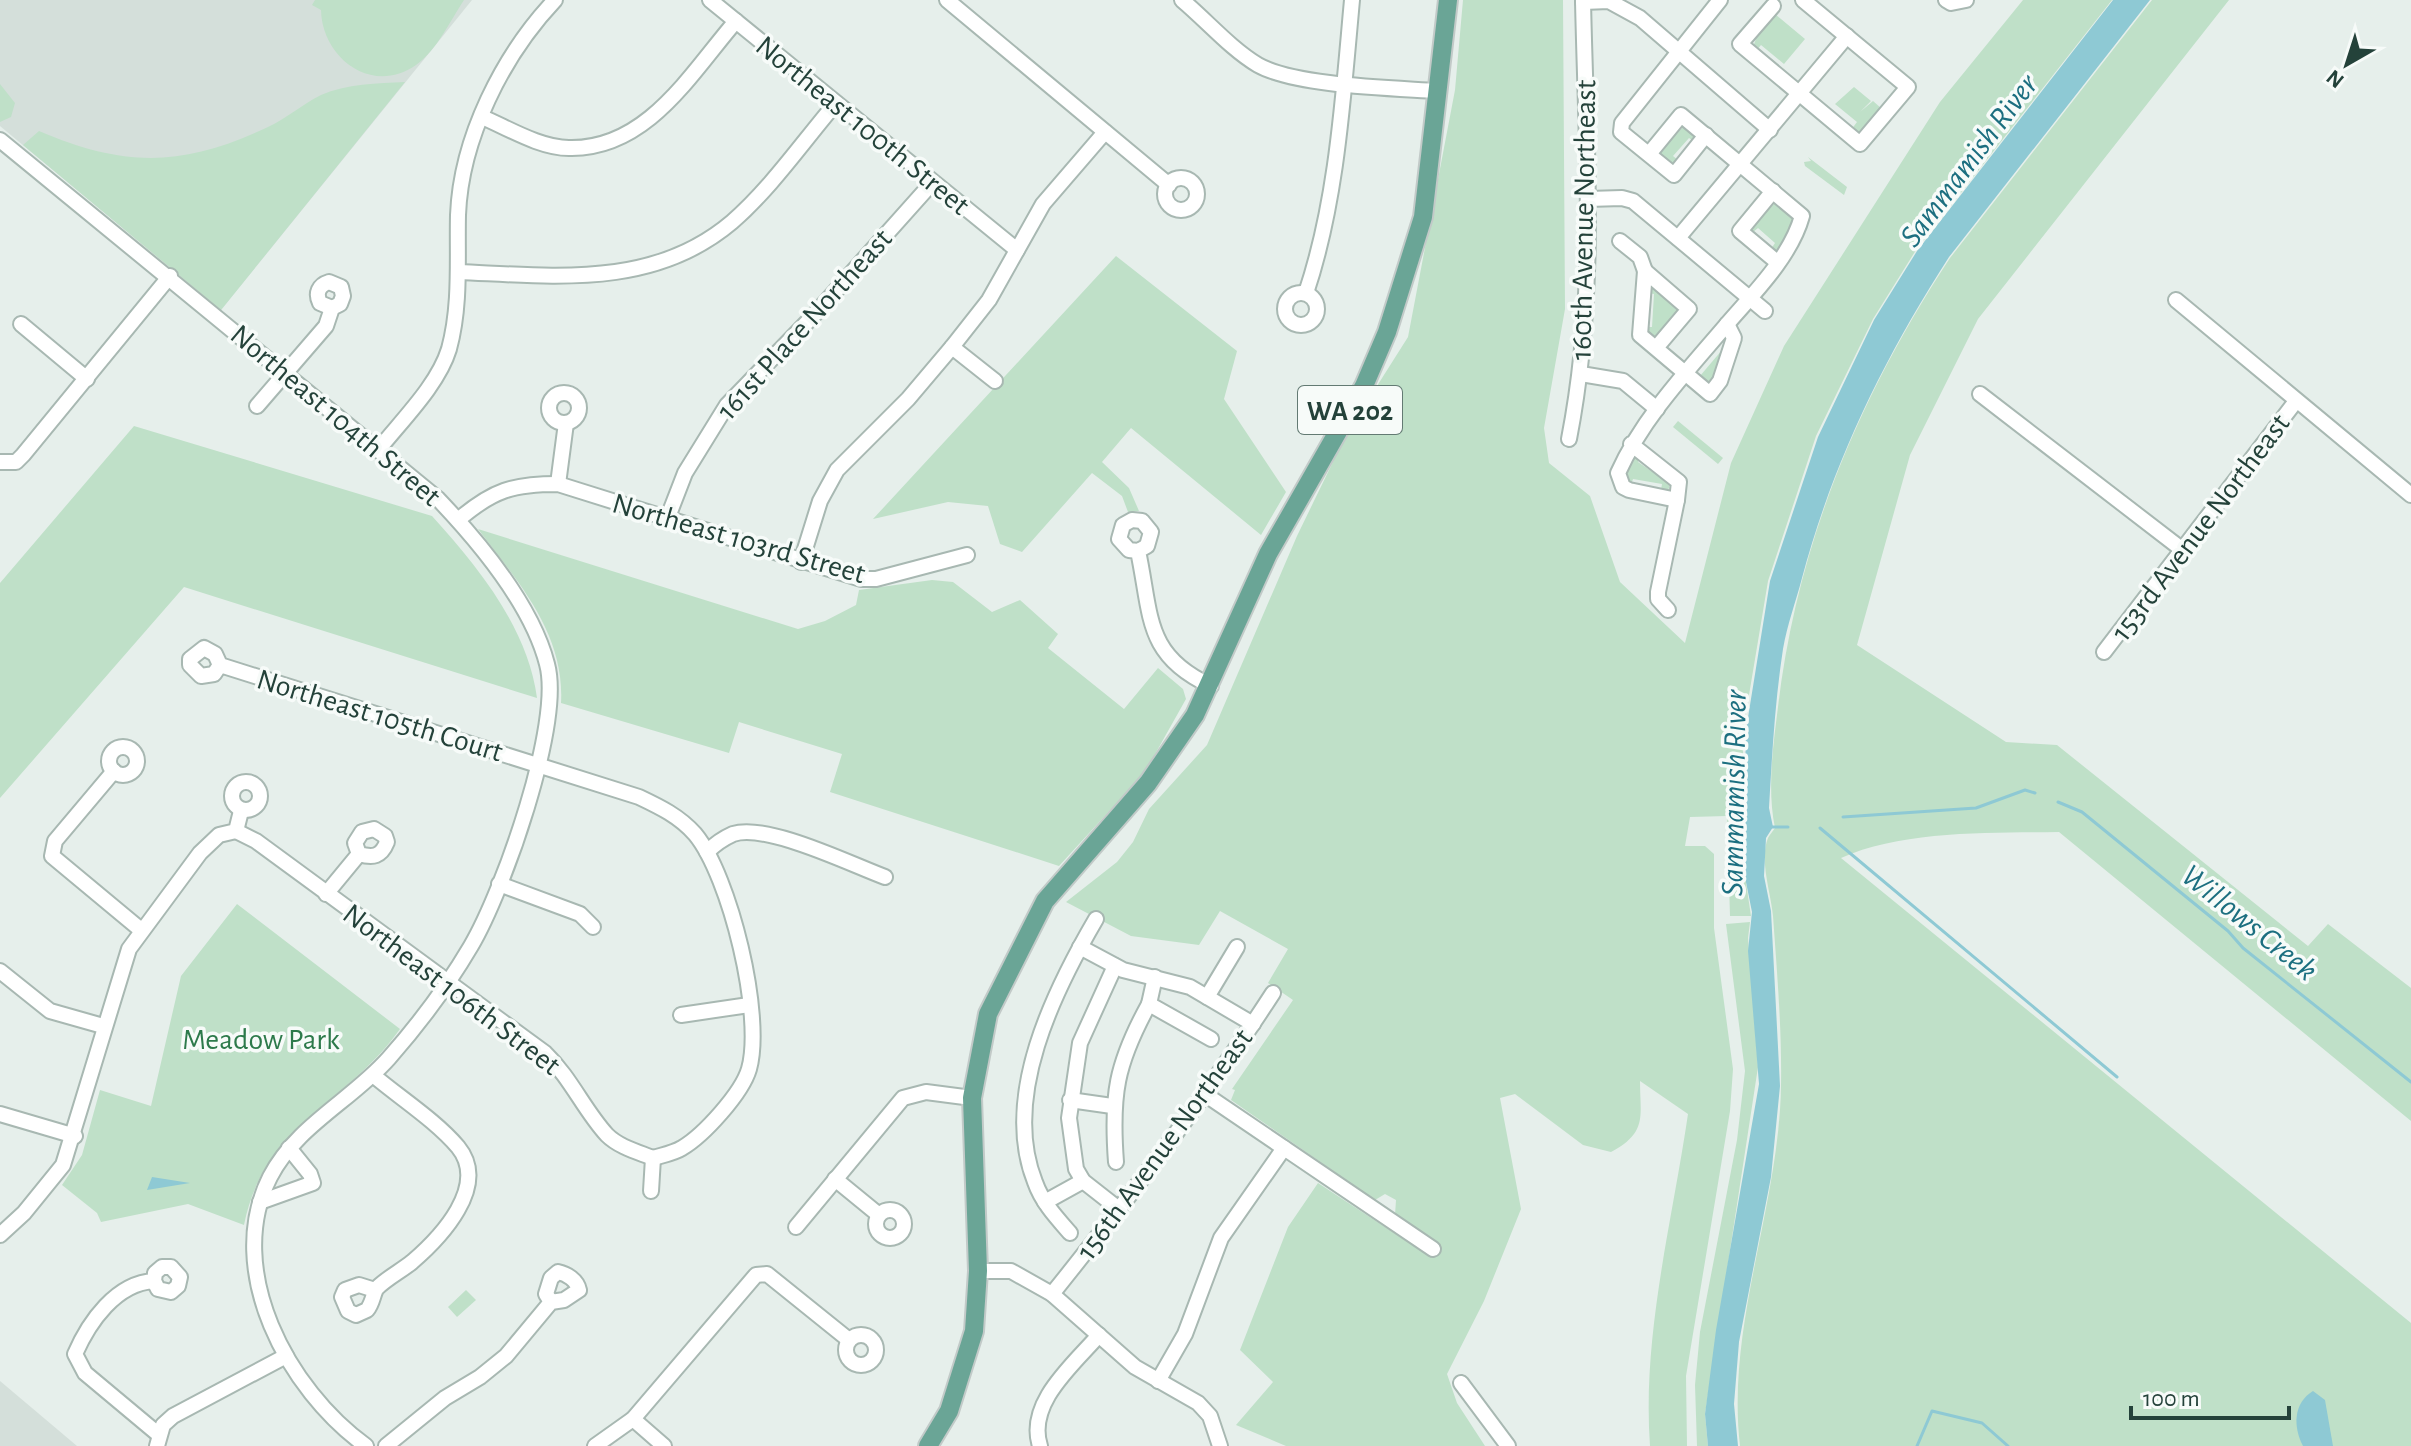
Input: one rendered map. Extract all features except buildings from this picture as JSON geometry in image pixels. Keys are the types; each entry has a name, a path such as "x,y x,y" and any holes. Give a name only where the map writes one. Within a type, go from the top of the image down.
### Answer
{"main road":[{"name":"WA 202","path":"928,1446 949,1411 964,1373 974,1331 978,1271 972,1098 988,1014 1032,923 1064,878 1166,760 1211,686 1268,554 1364,386 1387,332 1423,217 1448,0"}],"street":[{"path":"379,449 425,390 448,352 459,272 458,211 466,164 482,117 526,35 555,0"},
{"name":"Northeast 100th Street","path":"710,0 1017,250"},
{"path":"947,0 963,5 1169,185"},
{"path":"1182,0 1258,64 1344,84 1437,91"},
{"path":"1306,293 1322,237 1344,84 1352,0"},
{"path":"1706,135 1674,175 1621,132 1622,123 1720,0"},
{"path":"1773,2 1740,44 1860,144 1908,87 1803,0"},
{"path":"1946,0 1951,3 1966,0"},
{"path":"1583,1 1609,1 1623,6 1770,130"},
{"name":"160th Avenue Northeast","path":"1569,439 1588,313 1583,1"},
{"path":"482,117 546,144 569,148 618,138 655,115 736,21"},
{"path":"1678,238 1847,36"},
{"path":"459,272 608,275 640,270 671,258 730,224 756,198 836,103"},
{"path":"1649,154 1681,115 1802,216 1777,262 1750,299 1657,409 1631,444 1618,473 1623,487 1677,500"},
{"path":"801,562 820,501 837,470 908,399 952,347 989,300 1043,204 1105,132"},
{"name":"Northeast 104th Street","path":"0,140 379,449 458,520 522,607 548,665 552,691 550,718 539,764"},
{"name":"161st Place Northeast","path":"668,517 685,473 706,433 727,405 815,314 932,183"},
{"path":"1773,191 1740,231 1777,262"},
{"path":"1588,199 1622,198 1633,201 1765,311"},
{"path":"1620,241 1640,257 1645,271 1640,335 1710,394 1720,381 1734,338 1727,324"},
{"path":"1645,271 1689,309 1656,348"},
{"path":"3,463 23,455 170,276"},
{"path":"2176,300 2411,495"},
{"path":"257,406 326,326 332,308"},
{"path":"21,324 87,379"},
{"path":"952,347 995,381"},
{"path":"1581,374 1623,381 1657,409"},
{"path":"1980,394 2184,551"},
{"name":"153rd Avenue Northeast","path":"2104,652 2296,401"},
{"path":"558,484 566,423"},
{"path":"1631,444 1679,482 1658,592 1658,599 1668,610"},
{"name":"Northeast 103rd Street","path":"458,520 496,493 518,484 558,484 861,579 876,579 967,555"},
{"path":"1138,551 1158,645 1187,676 1211,686"},
{"name":"Northeast 105th Court","path":"220,665 539,764 639,797 676,815 707,852 739,936 752,1045 749,1069 742,1084 699,1136 679,1150 653,1158"},
{"path":"362,1445 325,1410 286,1356 264,1299 253,1253 256,1214 269,1179 289,1148 373,1075 446,984 477,936 499,884 539,764"},
{"path":"114,771 51,849 57,863 141,930"},
{"path":"0,1235 50,1184 63,1165 75,1136 103,1026 129,949 200,853 219,835 236,831 241,811"},
{"name":"Northeast 106th Street","path":"236,831 256,841 446,984 545,1053 565,1072 607,1134 622,1146 653,1158"},
{"path":"707,852 733,834 751,832 772,836 885,877"},
{"path":"326,894 359,854"},
{"path":"499,884 580,914 593,927"},
{"path":"1070,1233 1045,1202 1029,1165 1025,1113 1041,1032 1096,919"},
{"path":"1080,947 1115,966 1190,987 1253,1024"},
{"path":"1207,997 1237,947"},
{"path":"1115,966 1080,1043 1070,1100 1070,1150 1083,1181 1120,1210"},
{"path":"0,971 50,1011 103,1026"},
{"path":"1116,1162 1112,1106 1128,1042 1149,1004 1155,977"},
{"name":"156th Avenue Northeast","path":"1052,1294 1206,1095 1273,993"},
{"path":"1149,1004 1211,1039"},
{"path":"681,1015 749,1005"},
{"path":"373,1075 458,1147 468,1164 469,1180 460,1207 443,1231 414,1260 375,1290"},
{"path":"796,1227 891,1109 912,1094 926,1092 972,1098"},
{"path":"1206,1095 1433,1249"},
{"path":"1070,1100 1112,1106"},
{"path":"0,1114 75,1136"},
{"path":"260,1202 313,1183 313,1178 289,1148"},
{"path":"1158,1381 1185,1334 1221,1238 1284,1148"},
{"path":"651,1191 653,1158"},
{"path":"835,1179 879,1215"},
{"path":"1045,1202 1083,1181"},
{"path":"978,1271 1011,1271 1052,1294 1135,1367 1198,1403 1218,1438"},
{"path":"595,1446 633,1419 756,1275 767,1274 780,1282 849,1340"},
{"path":"154,1281 141,1282 113,1299 82,1337 75,1354 85,1373 158,1440 173,1416 286,1356"},
{"path":"386,1446 445,1398 480,1377 506,1356 551,1302"},
{"path":"1038,1442 1042,1406 1099,1335"},
{"path":"1461,1383 1508,1446"},
{"path":"633,1419 664,1446"}],"shaded area":[{"path":"0,0 472,0 221,310 0,126"},
{"path":"0,1381 77,1446 0,1446"}],"green space":[{"path":"315,0 464,0 424,59 399,74 383,76 367,74 340,57 330,43 321,10 312,5"},
{"path":"1463,0 1563,0 1565,309 1544,428 1549,463 1590,496 1620,582 1685,643 1731,463 1784,346 1940,102 2023,0 2112,0 1916,250 1873,319 1816,436 1768,581 1743,731 1743,863 1751,916 1730,916 1727,816 1690,817 1685,846 1705,846 1714,854 1714,928 1733,1069 1730,1111 1686,1376 1687,1446 1650,1446 1649,1404 1654,1321 1688,1114 1640,1081 1641,1114 1636,1130 1623,1145 1611,1152 1583,1145 1515,1094 1500,1098 1521,1209 1484,1301 1447,1374 1457,1403 1485,1446 1286,1446 1236,1425 1273,1382 1240,1350 1288,1227 1318,1183 1423,1252 1434,1245 1395,1215 1396,1200 1385,1194 1375,1200 1231,1100 1235,1090 1232,1089 1293,1000 1268,983 1288,949 1220,911 1199,945 1131,936 1066,902 1117,862 1133,842 1149,809 1207,745 1297,536 1346,435 1408,337 1455,90"},
{"path":"2152,0 2229,0 1978,319 1910,455 1857,645 2006,742 2057,745 2308,946 2328,924 2411,988 2411,1121 2059,832 1976,833 1919,838 1892,842 1841,858 2411,1323 2411,1446 1740,1446 1740,1355 1772,1177 1781,1086 1776,958 1765,856 1768,838 1775,828 1771,783 1774,737 1787,647 1800,587 1837,473 1861,417 1918,310 1950,258"},
{"path":"1775,14 1805,39 1784,64 1761,45 1756,51 1753,47 1757,36"},
{"path":"405,82 221,310 23,145 39,131 100,152 127,157 181,156 209,150 268,127 331,91"},
{"path":"0,84 15,103 11,117 0,122"},
{"path":"1854,87 1871,101 1860,112 1873,101 1882,109 1859,133 1851,130 1857,122 1835,104"},
{"path":"1684,126 1697,136 1695,142 1689,138 1673,156 1679,161 1671,166 1658,154"},
{"path":"1808,157 1847,187 1844,195 1805,166 1804,162 1811,161"},
{"path":"1776,202 1796,220 1778,254 1771,249 1775,243 1758,228 1752,233 1748,230"},
{"path":"1116,256 1237,351 1224,399 1286,492 1261,535 1131,428 1102,462 1129,488 1139,511 1128,512 1122,496 1092,473 1022,552 1000,544 988,506 948,502 873,519"},
{"path":"1654,287 1681,309 1653,338 1647,335 1645,327 1652,327 1654,294 1647,293"},
{"path":"1728,343 1718,376 1706,384 1700,376"},
{"path":"1678,421 1723,458 1718,464 1673,427"},
{"path":"134,426 432,516 467,556 512,623 532,672 537,698 184,587 0,798 0,583"},
{"path":"1634,453 1642,456 1638,462 1670,484 1668,491 1661,490 1662,484 1633,479 1631,485 1623,476"},
{"path":"478,529 798,629 825,621 856,605 859,590 932,580 953,582 992,612 1020,600 1058,634 1048,648 1124,709 1158,668 1183,689 1186,699 1145,772 1059,866 830,792 842,754 739,722 729,753 561,703 560,678 547,631 523,589"},
{"name":"Meadow Park","path":"237,904 400,1029 379,1055 309,1118 269,1162 254,1191 244,1225 188,1204 101,1222 97,1213 62,1185 82,1155 100,1090 151,1106 181,976"},
{"path":"1750,922 1748,938 1758,1067 1705,1414 1708,1446 1697,1446 1695,1385 1700,1332 1737,1140 1745,1071 1726,924"},
{"path":"466,1290 476,1300 457,1317 448,1307"}],"water":[{"path":"2113,0 2150,0 1949,257 1925,295 1882,372 1845,452 1815,535 1789,622 1776,708 1769,808 1773,827 1766,838 1764,876 1771,911 1780,1086 1771,1177 1739,1342 1734,1404 1738,1446 1708,1446 1705,1414 1716,1330 1759,1084 1748,951 1752,912 1743,867 1746,730 1770,581 1818,437 1874,320 1917,251"},
{"path":"152,1177 190,1183 147,1190"},
{"path":"2313,1391 2325,1400 2333,1446 2303,1446 2300,1439 2296,1423 2298,1409"}],"waterway":[{"name":"Willows Creek","path":"1843,817 1976,808 2025,790 2035,793"},
{"name":"Willows Creek","path":"2058,802 2082,812 2228,931 2243,948 2411,1082"},
{"name":"Willows Creek","path":"1772,827 1788,827"},
{"path":"1820,828 2117,1077"},
{"path":"1917,1446 1932,1411 1982,1423 2008,1446"}],"water label":[{"name":"Sammamish River","path":"1968,160"},
{"name":"Sammamish River","path":"1733,793"}]}
